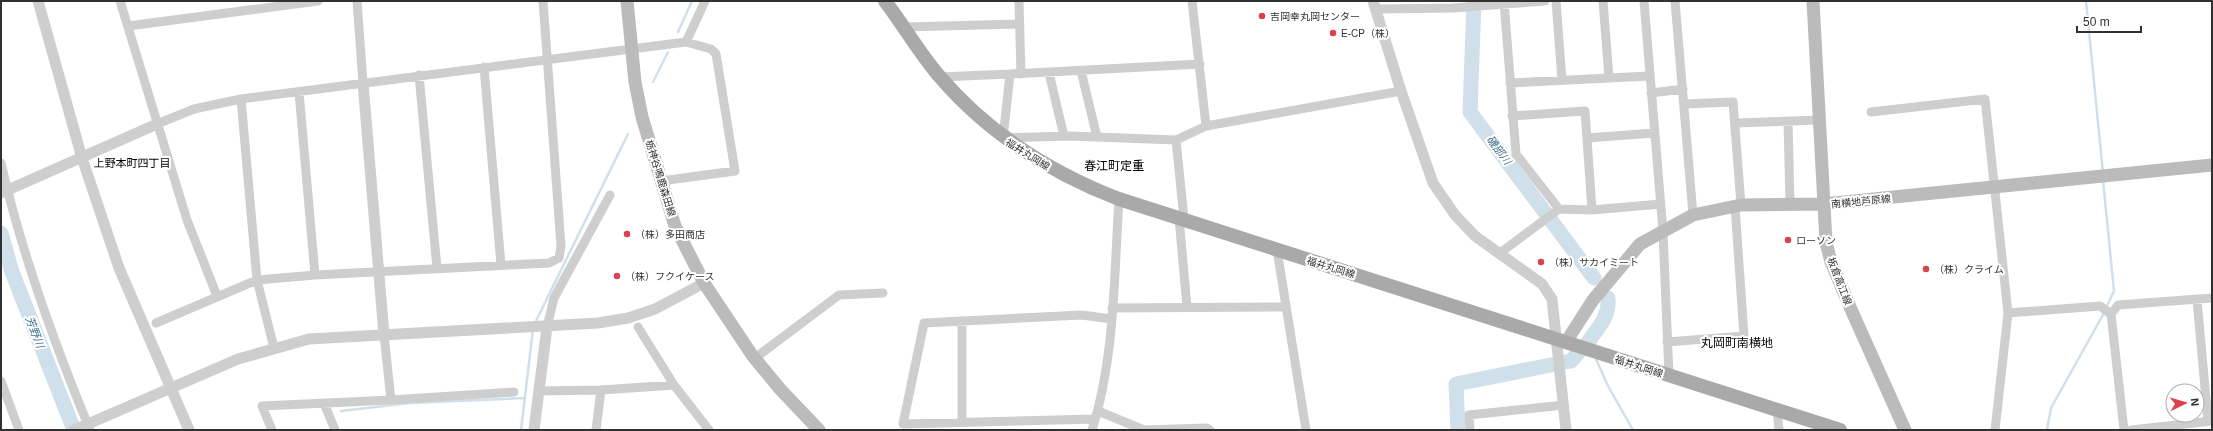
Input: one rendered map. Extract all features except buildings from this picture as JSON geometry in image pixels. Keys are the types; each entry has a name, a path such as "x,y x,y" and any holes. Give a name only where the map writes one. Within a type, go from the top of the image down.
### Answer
{"main road":[{"name":"栃神谷鳴鹿森田線","path":"627,1 631,48 642,117 675,226 704,282 755,358 814,428"},
{"name":"福井丸岡線","path":"886,1 940,76 972,111 1003,138 1063,175 1119,199 1840,430"},
{"name":"板倉高江線","path":"1812,1 1826,242 1831,262 1905,430"},
{"name":"南横地芦原線","path":"1562,341 1617,270 1640,244 1693,215 1738,206 1824,204 2212,165"}],"street":[{"path":"38,1 82,158 119,268 189,430"},
{"path":"120,1 187,220 217,296"},
{"path":"128,26 318,1"},
{"path":"356,1 384,335 391,400"},
{"path":"156,323 257,280 315,275 549,263 559,258 561,246 546,59 543,1"},
{"path":"686,42 705,1"},
{"path":"1019,1 1021,74"},
{"path":"1192,1 1206,126"},
{"path":"1545,1 1504,3 1474,7 1374,5 1401,91 1433,183 1455,215 1475,236 1542,284 1549,292 1562,341 1566,430"},
{"path":"1556,1 1562,80"},
{"path":"1603,1 1610,78"},
{"path":"1644,1 1663,232 1669,376"},
{"path":"1675,1 1693,215"},
{"path":"1504,3 1516,154 1553,214"},
{"path":"904,27 1019,24"},
{"path":"4,192 194,109 241,99 418,75 686,42 711,49 716,54 735,171 661,181"},
{"path":"940,76 1081,72 1200,64"},
{"path":"484,67 502,265"},
{"path":"1081,72 1097,137"},
{"path":"1049,73 1064,136"},
{"path":"1010,74 1003,138 1064,136 1176,140 1206,126 1401,91"},
{"path":"418,75 437,268"},
{"path":"1510,83 1649,76"},
{"path":"1651,93 1683,89"},
{"path":"299,92 315,275"},
{"path":"241,99 257,280 274,348"},
{"path":"1871,112 1985,99 2008,313 1995,430"},
{"path":"1668,342 1744,336 1736,124 1733,102 1684,104"},
{"path":"1512,116 1585,111 1592,210"},
{"path":"1736,124 1819,120"},
{"path":"1788,121 1790,204"},
{"path":"1587,138 1654,133"},
{"path":"1176,140 1187,308"},
{"path":"1,163 4,192 84,428 238,359 309,339 598,323 628,318 655,309 704,282"},
{"path":"534,430 539,391 544,327 554,298 610,195"},
{"path":"1092,430 1097,415 1105,375 1112,308 1119,199"},
{"path":"1500,253 1553,214 1661,204"},
{"path":"1277,250 1306,430"},
{"path":"755,358 839,295 883,294"},
{"path":"2124,430 2111,314 2118,305 2212,298"},
{"path":"2131,430 2210,421 2208,370 2197,300"},
{"path":"2008,313 2100,306 2111,314"},
{"path":"1112,308 1286,307"},
{"path":"1111,319 1082,315 924,323 903,424 1030,421 1097,415 1144,430 1208,428 1210,430"},
{"path":"962,321 962,422"},
{"path":"638,327 674,385 709,430"},
{"path":"1,380 19,430"},
{"path":"539,391 600,390 674,385"},
{"path":"596,430 600,390"},
{"path":"272,430 262,406 514,392"},
{"path":"324,403 335,430"},
{"path":"1470,430 1469,415 1564,405"},
{"path":"1777,410 1778,430"},
{"path":"1027,430 1030,421"}],"waterway":[{"path":"678,32 692,1"},
{"name":"磯部川","path":"1474,1 1470,112 1594,278"},
{"path":"2086,1 2103,173"},
{"path":"653,82 668,52"},
{"path":"535,323 628,134"},
{"path":"2103,180 2114,291 2106,308"},
{"name":"芳野川","path":"1,233 12,272 74,430"},
{"name":"磯部川","path":"1588,342 1605,316 1608,298"},
{"path":"2047,430 2051,408 2104,313"},
{"path":"521,430 533,329"},
{"name":"磯部川","path":"1458,430 1456,384 1571,361 1578,353"},
{"path":"1596,359 1608,386 1633,430"},
{"path":"341,411 410,403 525,398"}],"place":[{"name":"吉岡幸丸岡センター","path":"1262,16"},
{"name":"E-CP（株）","path":"1333,33"},
{"name":"（株）多田商店","path":"627,234"},
{"name":"ローソン","path":"1788,240"},
{"name":"（株）サカイミート","path":"1541,262"},
{"name":"（株）クライム","path":"1926,269"},
{"name":"（株）フクイケース","path":"617,276"}],"district":[{"name":"上野本町四丁目","path":"132,163"},
{"name":"春江町定重","path":"1114,166"},
{"name":"丸岡町南横地","path":"1737,343"}]}
